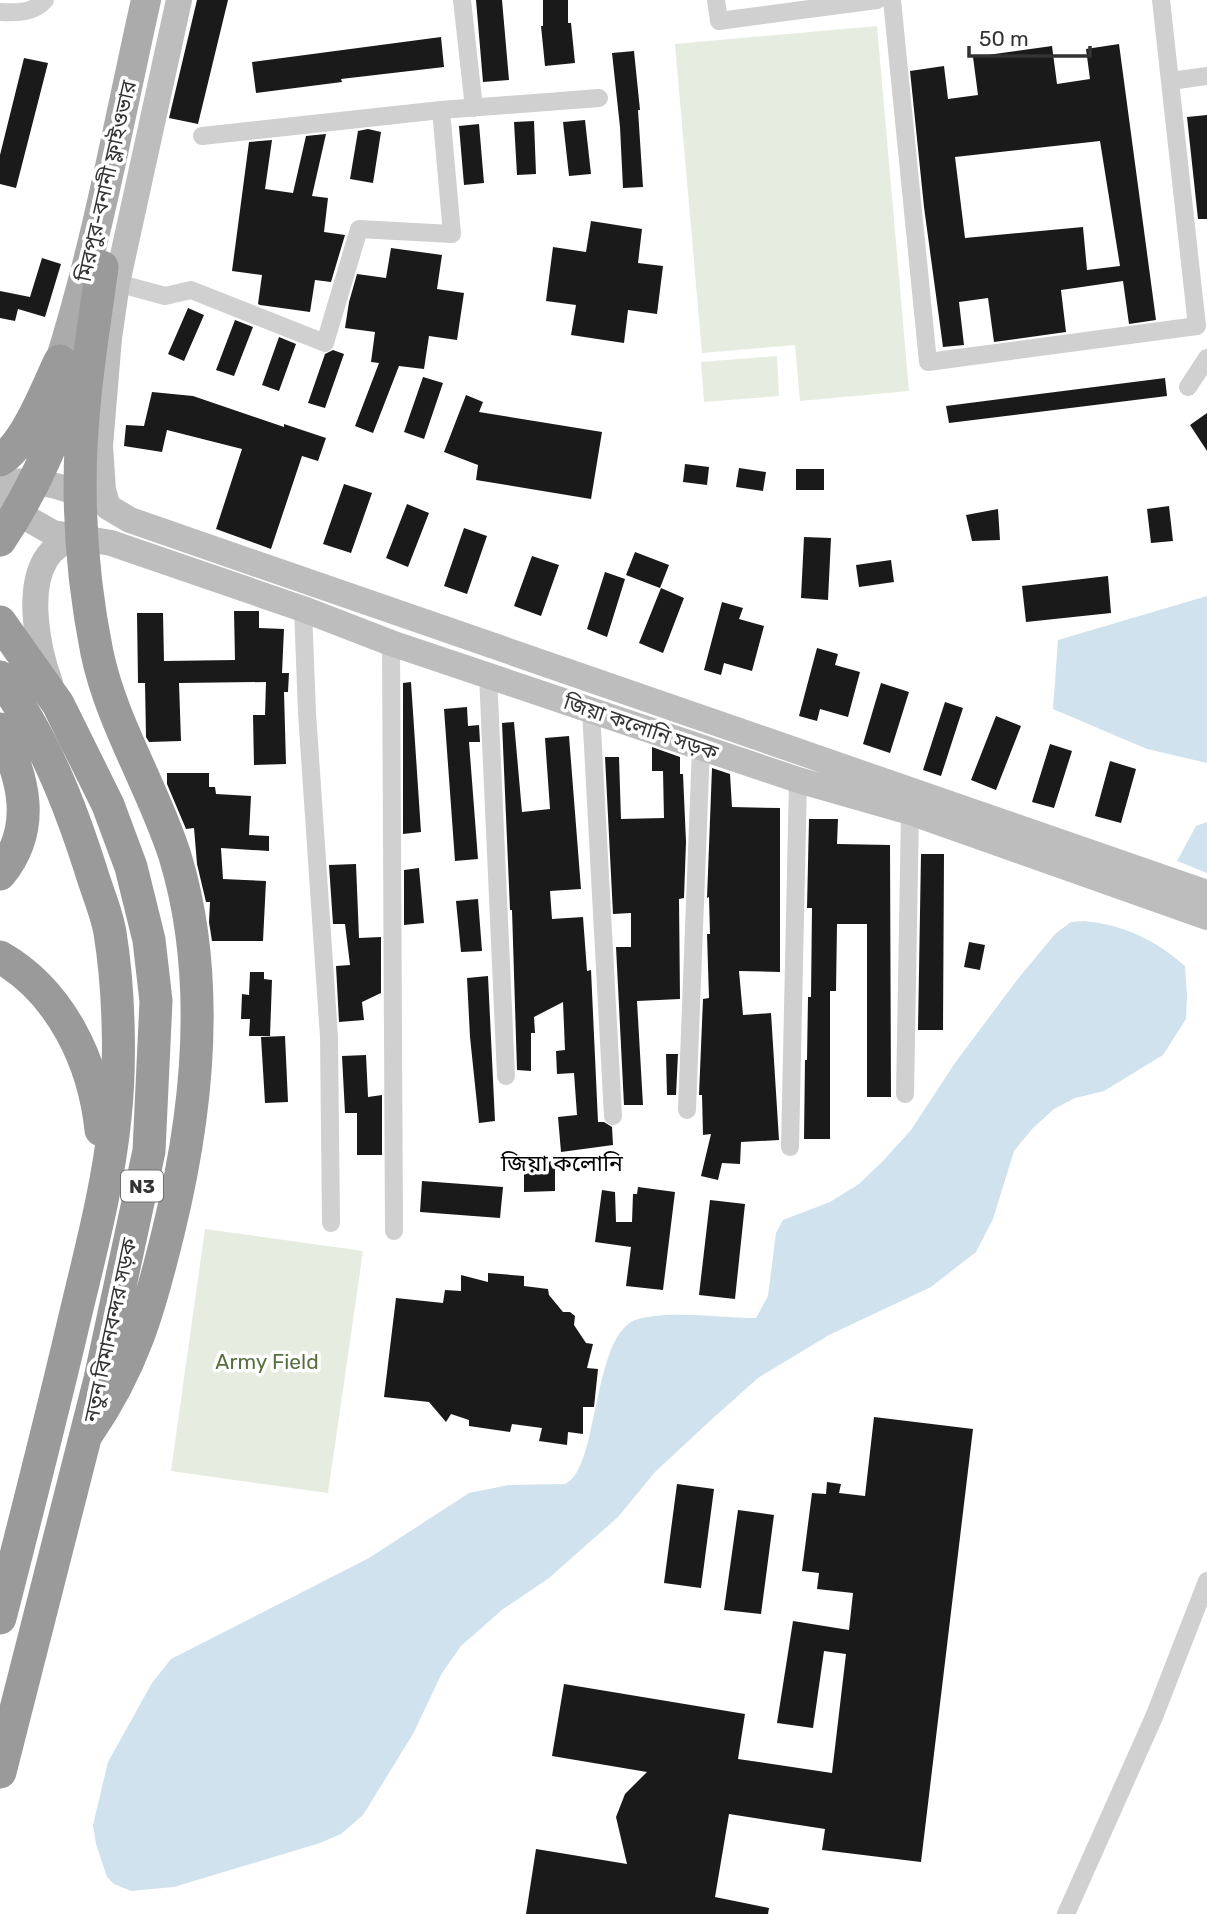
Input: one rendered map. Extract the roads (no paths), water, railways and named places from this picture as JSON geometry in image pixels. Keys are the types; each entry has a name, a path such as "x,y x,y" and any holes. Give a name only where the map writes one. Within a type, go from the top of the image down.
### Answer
{"highway":[{"path":"0,540 21,506 54,439 109,275"},
{"path":"87,1434 124,1374 154,1290 188,1143 194,1097 196,1002 187,910 175,858 156,802 107,691 84,568 84,406 109,275"},
{"path":"0,460 7,456 21,438 60,361"},
{"path":"0,508 29,459 41,432 60,361"},
{"name":"নতুন বিমানবন্দর সড়ক","path":"0,622 58,704 108,806 131,867 149,940 156,1001 149,1152 87,1434 6,1724 0,1772"},
{"name":"নতুন বিমানবন্দর সড়ক","path":"0,677 17,701 51,764 76,822 110,930 118,1073 105,1185 32,1497 0,1618"},
{"path":"0,729 13,756 24,799 13,855 1,873"},
{"path":"0,957 32,981 52,1003 70,1029 90,1071 101,1126 105,1185"}],"main road":[{"path":"0,467 45,367 80,246 137,0"},
{"name":"মিরপুর-বনানী ফ্লাইওভার","path":"60,361 91,248 146,0"},
{"name":"মিরপুর-বনানী ফ্লাইওভার","path":"109,275 166,0"},
{"path":"119,513 102,479 100,427 109,338 109,275 179,0"},
{"name":"জিয়া কলোনি সড়ক","path":"0,483 38,481 73,490 119,513 1207,892"},
{"name":"জিয়া কলোনি সড়ক","path":"0,495 8,504 52,533 111,543 303,609 391,643 798,780 910,812 1207,917"},
{"path":"58,704 44,668 36,622 38,580 47,557 62,543 76,536"}],"street":[{"path":"0,12 21,13 45,0"},
{"path":"462,0 474,108"},
{"path":"716,0 719,21 877,0"},
{"path":"892,0 928,362 1197,326 1161,0"},
{"path":"1171,81 1207,76"},
{"path":"202,136 441,110 599,98"},
{"path":"109,275 165,296 191,290 325,343 359,229 452,234 441,110"},
{"path":"1188,387 1207,358"},
{"path":"303,609 328,1037 331,1223"},
{"path":"391,643 394,1231"},
{"path":"488,675 506,1076"},
{"path":"591,710 613,1116"},
{"path":"687,1110 701,747"},
{"path":"790,1147 798,780"},
{"path":"905,1094 910,812"},
{"path":"1066,1914 1154,1717 1207,1581"}],"water":[{"path":"1207,596 1207,763 1147,749 1053,709 1058,640"},
{"path":"1207,822 1207,873 1177,861 1196,826"},
{"path":"1084,921 1113,926 1139,935 1185,966 1186,1019 1163,1055 1104,1091 1075,1098 1054,1109 1033,1128 1014,1151 993,1219 976,1252 931,1287 829,1335 758,1378 655,1472 618,1517 549,1578 503,1609 461,1646 442,1673 413,1734 363,1815 341,1834 320,1843 174,1887 131,1891 114,1884 107,1877 93,1825 108,1762 152,1683 171,1659 369,1558 469,1493 509,1485 565,1484 576,1473 585,1454 603,1373 612,1348 623,1329 638,1319 651,1316 756,1318 768,1296 776,1233 783,1220 830,1202 859,1184 883,1161 911,1130 955,1063 1055,934 1071,922"}],"district":[{"name":"জিয়া কলোনি","path":"562,1163"}],"park label":[{"name":"Army Field","path":"267,1361"}]}
